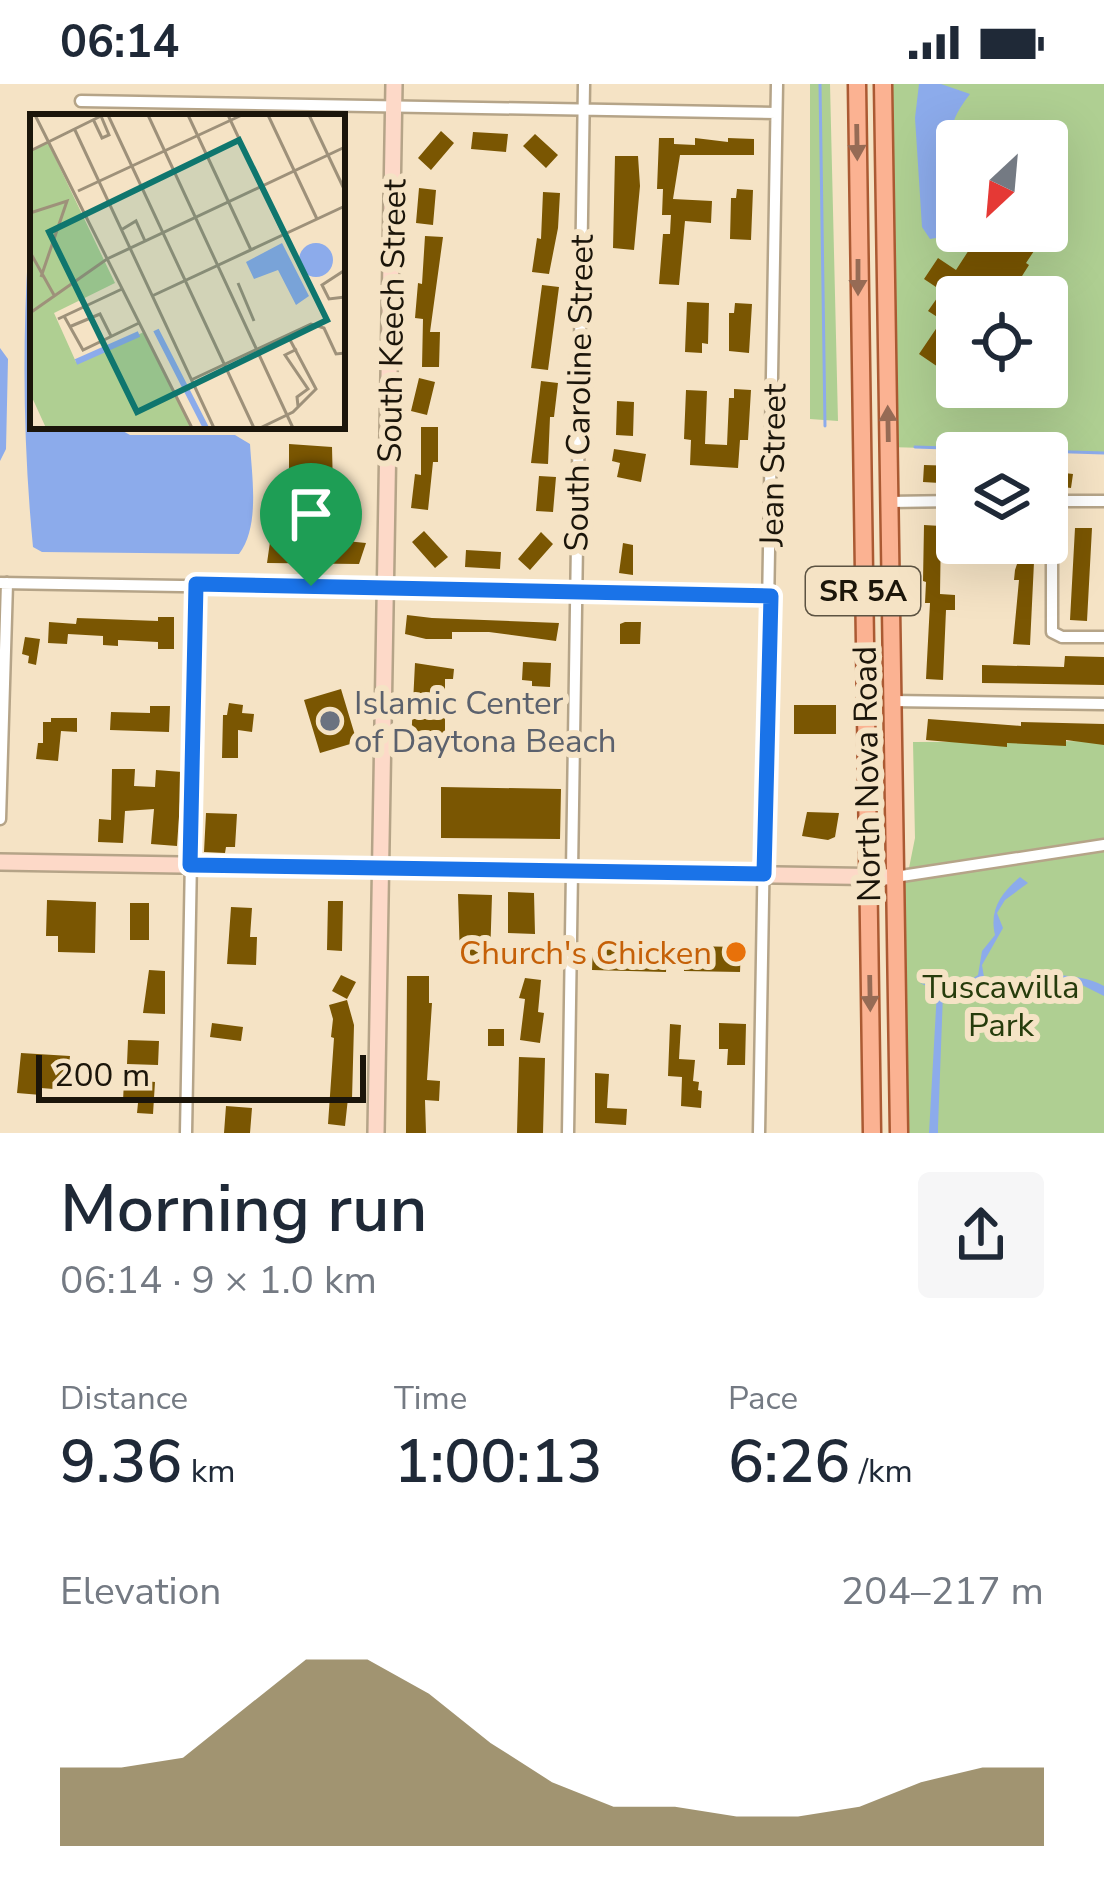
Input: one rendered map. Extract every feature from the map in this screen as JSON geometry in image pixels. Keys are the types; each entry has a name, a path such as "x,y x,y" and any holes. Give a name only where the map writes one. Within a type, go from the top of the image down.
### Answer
{"main road":[{"name":"North Nova Road","path":"857,84 872,1133"},
{"name":"North Nova Road","path":"884,84 899,1133"},
{"path":"861,464 889,502"},
{"path":"862,508 875,518 889,541"}],"street":[{"name":"South Keech Street","path":"376,1133 394,84"},
{"name":"South Caroline Street","path":"568,1133 584,84"},
{"name":"Jean Street","path":"759,1133 777,84"},
{"path":"81,101 776,113"},
{"path":"1068,501 1104,501"},
{"path":"889,502 936,502"},
{"path":"1050,564 1052,632 1062,637 1104,637"},
{"path":"0,819 3,584 771,596"},
{"path":"185,1133 196,584"},
{"path":"891,701 1104,704"},
{"path":"0,862 895,877 1104,845"}],"green space":[{"path":"810,84 830,84 838,421 810,419"},
{"path":"883,84 1104,84 1104,453 1068,452 1068,432 936,432 936,448 888,447"},
{"path":"1104,741 1104,839 909,868 915,838 913,742"},
{"name":"Tuscawilla Park","path":"1104,845 1104,1133 899,1133 895,877"}],"water":[{"path":"919,84 941,84 970,94 955,120 936,120 936,238 930,239 922,227 915,118"},
{"path":"29,237 30,429 235,435 250,444 253,486 250,530 239,554 42,552 33,547 25,354"},
{"path":"0,348 8,359 6,449 0,461"},
{"path":"1020,877 1028,883 1005,900 997,913 1003,928 982,965 984,977 1072,976 1104,986 1104,996 1078,983 1039,981 943,994 938,1133 929,1133 937,991 920,983 950,987 978,975 982,951 995,935 994,918 998,903"}],"building":[{"path":"441,131 454,143 431,170 418,158"},
{"path":"473,132 508,134 506,152 471,149"},
{"path":"535,134 558,155 546,168 523,146"},
{"path":"659,138 695,145 695,138 754,139 754,155 680,155 673,199 712,201 711,223 685,221 679,285 659,284 663,234 670,234 671,215 662,215 663,189 657,189"},
{"path":"615,156 638,156 634,250 613,248"},
{"path":"419,188 436,190 433,225 416,223"},
{"path":"737,189 753,190 751,240 730,239 731,198 736,198"},
{"path":"543,192 560,193 549,274 532,272 537,238 541,239"},
{"path":"425,236 443,237 430,332 440,332 439,367 422,367 423,319 415,318"},
{"path":"968,252 1033,252 1022,276 936,276 936,287 924,279 938,258 956,270"},
{"path":"542,285 559,287 548,370 531,368"},
{"path":"687,302 709,303 708,344 702,343 702,353 685,352"},
{"path":"735,303 752,304 749,353 729,351 729,313 734,313"},
{"path":"936,329 936,366 919,354"},
{"path":"419,378 435,382 427,415 411,411"},
{"path":"541,381 558,383 554,417 550,417 548,464 531,463"},
{"path":"734,389 751,390 748,440 740,440 738,468 690,465 691,440 684,439 686,390 707,391 705,444 727,445 729,398 734,398"},
{"path":"617,401 634,402 633,436 616,435"},
{"path":"421,427 438,427 438,462 433,462 428,510 411,508 415,474 421,475"},
{"path":"289,444 332,447 333,489 289,488"},
{"path":"614,449 646,454 641,482 617,477 620,463 612,461"},
{"path":"924,465 936,465 936,483 923,482"},
{"path":"539,476 556,477 553,512 536,511"},
{"path":"924,525 936,526 940,594 955,595 955,610 946,610 943,680 926,679 930,603 925,603"},
{"path":"1075,528 1092,528 1087,621 1070,620"},
{"path":"424,531 448,557 435,568 412,542"},
{"path":"541,532 553,544 530,570 518,559"},
{"path":"270,542 318,546 366,543 359,564 267,563"},
{"path":"623,543 633,545 633,575 619,573"},
{"path":"466,550 501,552 500,569 465,567"},
{"path":"1017,564 1034,564 1030,645 1013,644 1019,580 1014,580"},
{"path":"407,615 559,623 556,641 489,632 452,632 452,639 426,639 405,634"},
{"path":"158,617 174,617 174,649 158,649 158,642 118,640 118,646 103,645 103,636 68,634 67,644 48,643 49,622 76,624 77,618 158,621"},
{"path":"641,622 640,644 620,644 620,624"},
{"path":"25,637 40,639 36,665 22,654"},
{"path":"1065,656 1104,657 1104,685 982,683 982,665 1064,667"},
{"path":"523,662 551,663 550,687 522,680"},
{"path":"415,663 454,669 453,679 445,679 445,744 430,743 429,752 415,751 411,743"},
{"name":"Islamic Center of Daytona Beach","path":"341,689 357,742 320,753 304,700"},
{"path":"229,703 243,705 242,713 254,714 252,732 238,730 238,758 222,758 223,715"},
{"path":"794,705 836,705 836,734 794,734"},
{"path":"150,706 170,706 169,732 110,730 111,712 150,713"},
{"path":"77,718 77,732 61,731 58,761 36,759 38,743 43,743 43,722"},
{"path":"928,719 1021,726 1021,722 1104,724 1104,745 1066,740 1066,746 1007,743 1007,747 926,740"},
{"path":"112,769 135,769 134,786 155,787 156,770 182,772 177,846 151,844 154,809 125,811 123,843 98,842 99,819 111,820"},
{"path":"441,787 561,789 560,839 441,838"},
{"path":"807,812 839,813 835,837 802,836"},
{"path":"206,813 237,814 235,847 226,847 225,853 204,852"},
{"path":"508,892 534,893 535,934 508,933"},
{"path":"458,894 492,895 490,959 460,959"},
{"path":"47,900 96,902 95,953 58,952 58,936 46,936"},
{"path":"328,901 343,901 342,951 327,950"},
{"path":"130,903 149,903 149,940 130,940"},
{"path":"231,907 252,908 250,937 257,937 256,965 227,964"},
{"path":"593,946 667,948 666,972 592,970"},
{"path":"684,946 741,947 740,972 684,971"},
{"path":"149,970 165,971 165,1014 143,1013"},
{"path":"341,975 356,982 347,999 332,991"},
{"path":"407,976 429,976 427,1080 440,1081 439,1101 425,1100 426,1133 406,1133"},
{"path":"525,978 541,980 540,1043 520,1040 525,999 519,998"},
{"path":"347,1000 354,1025 352,1099 348,1098 345,1126 328,1124 334,1038 329,1005"},
{"path":"212,1023 243,1027 241,1041 210,1037"},
{"path":"719,1023 746,1024 745,1065 727,1065 728,1049 719,1049"},
{"path":"670,1024 681,1025 679,1059 695,1060 693,1081 699,1082 702,1091 701,1108 681,1106 682,1077 668,1076"},
{"path":"488,1029 504,1029 504,1046 488,1046"},
{"path":"128,1040 159,1041 158,1065 127,1064"},
{"path":"21,1053 70,1056 66,1090 17,1093"},
{"path":"519,1057 545,1058 543,1133 517,1133"},
{"path":"595,1073 609,1074 607,1108 627,1109 626,1125 595,1123"},
{"path":"124,1079 155,1082 153,1114 137,1113 138,1103 123,1102"},
{"path":"226,1106 252,1108 250,1133 224,1133"}],"waterway":[{"path":"820,84 825,426"},
{"path":"915,447 1104,453"}],"place":[{"name":"Islamic Center of Daytona Beach","path":"330,721"},
{"name":"Church's Chicken","path":"736,952"}],"route":[{"path":"196,584 311,586 771,596 764,874 190,865 196,584"}]}
